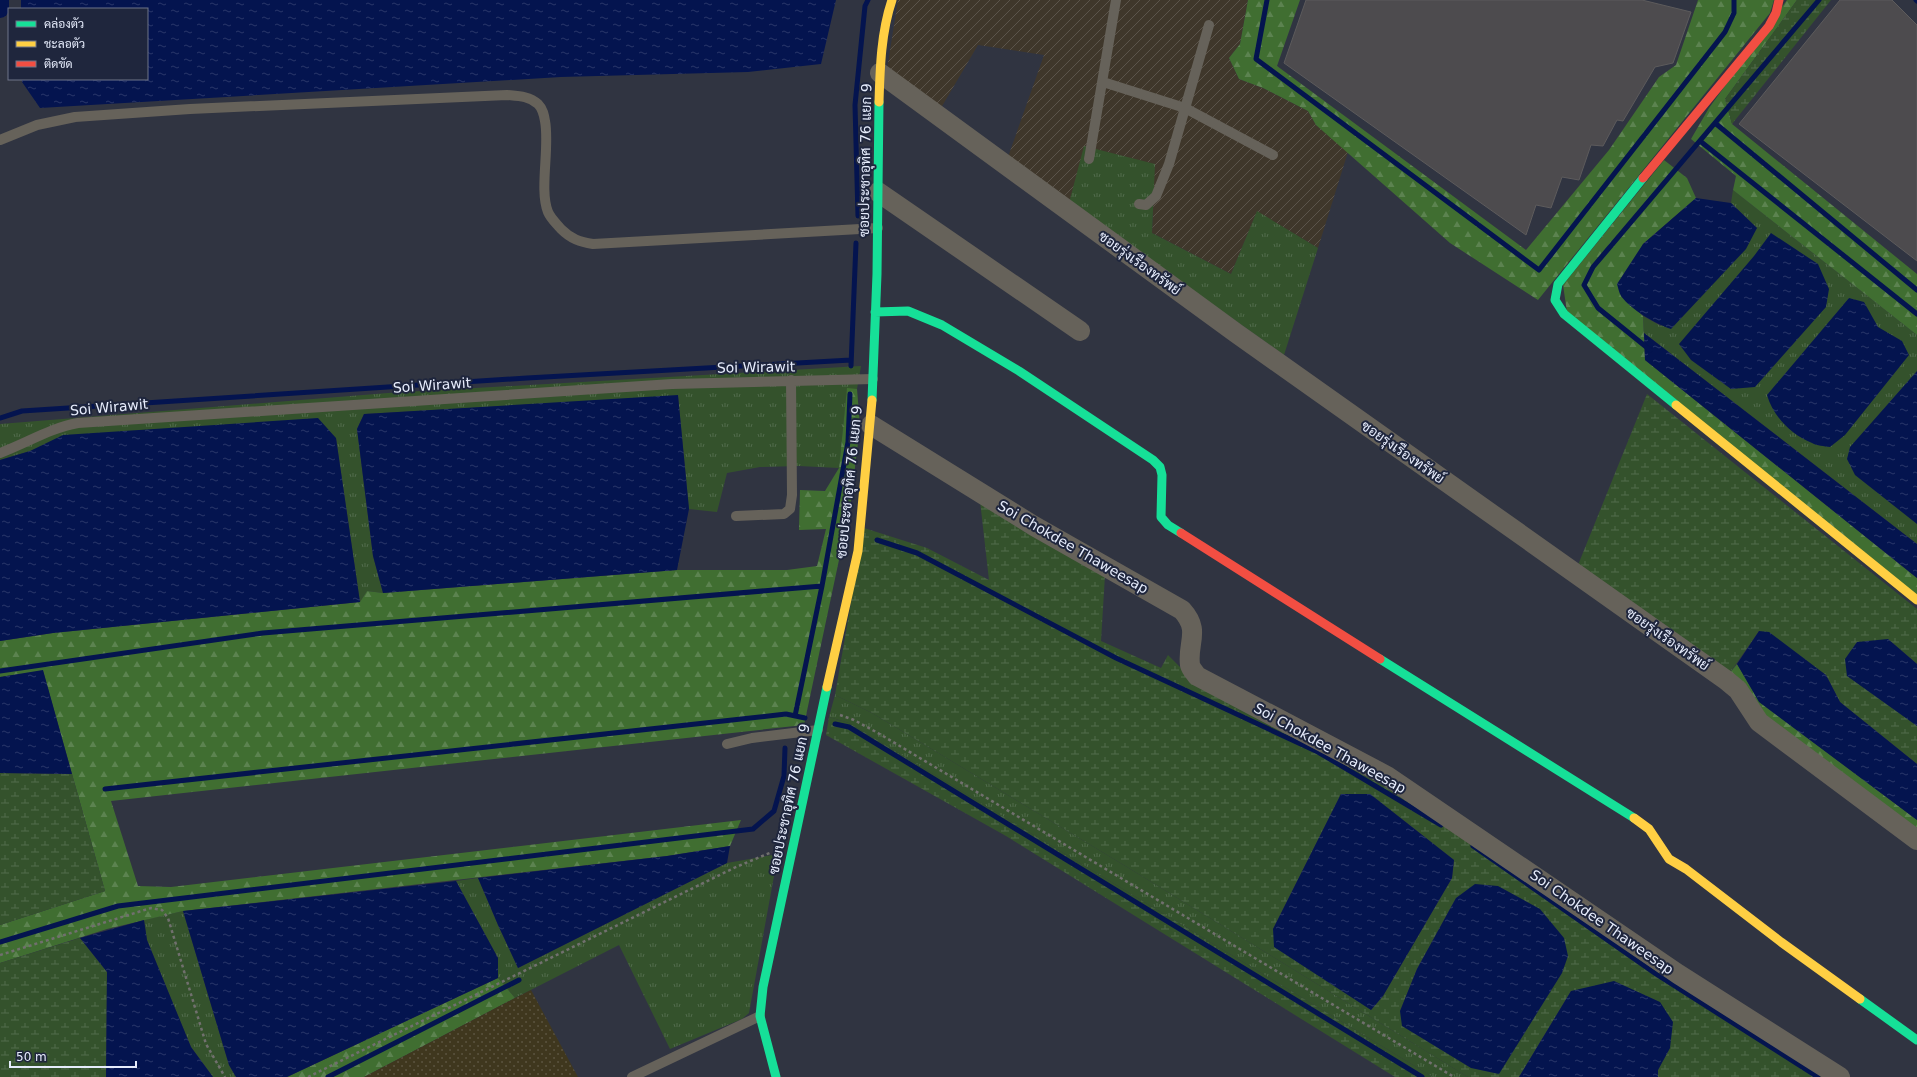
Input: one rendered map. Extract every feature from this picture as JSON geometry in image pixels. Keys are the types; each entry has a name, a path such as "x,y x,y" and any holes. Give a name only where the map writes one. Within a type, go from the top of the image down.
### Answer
{"street":[{"name":"ซอยประชาอุทิศ 76 แยก 9","path":"776,1077 760,1016 763,988 822,709 858,551 871,425 878,228 877,142 880,73 887,14 892,0"},
{"path":"1779,0 1776,13 1769,26 1611,216 1558,284 1555,300 1564,314 1917,600"},
{"name":"ซอยรุ่งเรืองทรัพย์","path":"880,73 1236,333 1726,680 1738,690 1759,722 1917,840"},
{"path":"878,192 1080,331"},
{"path":"875,312 908,311 942,324 1153,460 1160,467 1162,475 1161,517 1168,525 1626,811 1649,829 1670,858 1781,942 1917,1040"},
{"name":"Soi Chokdee Thaweesap","path":"871,425 1034,526 1182,610 1189,618 1193,631 1190,666 1197,676 1387,776 1678,974 1840,1077"}],"lane":[{"path":"1089,159 1116,0"},
{"path":"1139,204 1146,205 1156,196 1169,164 1209,25"},
{"path":"1103,82 1185,108 1273,155"},
{"path":"2,140 36,125 75,117 190,109 514,96 527,97 539,105 543,113 546,128 545,198 548,212 554,222 567,235 579,242 593,244 878,228"},
{"name":"Soi Wirawit","path":"0,453 26,443 61,426 78,423 672,384 873,379"},
{"path":"736,516 784,514 790,509 792,495 791,380"},
{"path":"727,744 752,738 818,730"},
{"path":"632,1077 760,1016"}],"path":[{"path":"822,709 854,720 878,733 1454,1077"},
{"path":"308,1077 736,867 795,842"},
{"path":"0,955 151,908 162,910 168,918 206,1044 225,1077"}],"shaded area":[{"path":"898,0 1248,0 1240,44 1229,58 1239,79 1263,88 1308,111 1316,125 1348,152 1318,248 1257,212 1231,274 1152,233 1154,186 1069,203 1008,157 1044,55 978,45 941,108 887,69"}],"green space":[{"path":"1248,0 1300,0 1277,66 1526,250 1609,150 1659,77 1676,65 1698,0 1774,0 1770,13 1538,300 1450,243 1316,125 1308,111 1263,88 1239,79 1229,58 1240,44"},
{"path":"1787,0 1797,0 1725,99 1732,124 1917,274 1917,335 1733,190 1736,176 1691,139 1709,108"},
{"path":"1797,0 1831,0 1732,124 1725,99"},
{"path":"1084,146 1155,164 1152,233 1231,274 1257,211 1318,248 1284,355 1069,203"},
{"path":"1664,160 1687,178 1696,198 1643,244 1621,296 1643,316 1645,360 1917,578 1917,595 1567,312 1563,285"},
{"path":"1733,190 1917,335 1917,544 1644,333 1643,316 1661,326 1757,228 1731,203"},
{"path":"861,366 857,389 847,389 839,468 799,466 760,467 727,473 717,512 689,509 678,396 364,414 357,429 373,556 383,593 367,591 360,602 336,438 30,451 0,460 0,424 388,393"},
{"path":"847,388 857,389 860,426 850,508 804,725 111,801 138,886 171,887 741,820 730,846 667,856 183,911 107,929 0,963 0,925 105,891 43,671 0,677 0,641 53,633 360,602 367,591 383,593 677,570 787,570 817,566 826,529 799,530 800,490 825,491 839,468"},
{"path":"1647,394 1917,609 1917,664 1888,639 1914,723 1917,726 1917,764 1840,702 1826,675 1759,631 1729,674 1578,565"},
{"path":"980,501 1105,575 1101,641 1161,668 1168,655 1183,670 1219,694 1437,816 1834,1077 1658,1077 1658,1070 1670,1048 1571,991 1519,1077 1468,1077 1127,867 872,713 835,695 864,528 927,548 989,580","holes":["1341,794 1370,794 1454,860 1452,878 1383,996 1371,1010 1273,929","1456,898 1400,1011 1417,969"]},
{"path":"1737,664 1760,702 1917,820 1917,837 1758,715 1729,674"},
{"path":"835,695 872,713 1127,867 1468,1077 1433,1077 849,723 829,717"},
{"path":"829,717 849,723 1433,1077 1395,1077 1006,836 826,735"},
{"path":"0,773 72,774 105,891 0,925"},
{"path":"778,854 749,1013 742,1019 670,1049 619,945 515,998 498,978 498,958 456,881 478,878 518,968 727,863"},
{"path":"183,911 229,1065 236,1077 213,1077 191,1047 147,940 144,920"},
{"path":"80,938 107,972 106,1077 0,1077 0,963"},
{"path":"498,978 515,998 364,1077 287,1077"}],"sand":[{"path":"531,990 578,1077 364,1077 515,998"}],"water":[{"path":"21,0 836,0 821,64 748,72 561,77 40,108 22,80 148,80 148,8 21,8"},
{"path":"1696,198 1731,203 1757,228 1746,249 1671,329 1651,320 1625,301 1619,292 1617,284 1643,244"},
{"path":"1771,233 1818,264 1829,289 1826,307 1755,387 1731,389 1691,360 1679,344 1754,256"},
{"path":"1849,298 1864,302 1878,327 1902,341 1909,355 1845,435 1830,447 1818,445 1804,440 1790,430 1778,417 1767,395"},
{"path":"1644,333 1917,544 1917,578 1645,360"},
{"path":"1917,371 1917,524 1855,475 1847,459 1850,447"},
{"path":"678,395 689,509 677,570 383,593 373,556 357,429 364,414"},
{"path":"318,418 336,438 360,602 53,633 0,641 0,460 30,451 63,435"},
{"path":"1759,631 1769,632 1826,675 1840,702 1917,764 1917,820 1759,702 1737,664"},
{"path":"1888,639 1917,664 1917,726 1847,676 1845,659 1857,642"},
{"path":"43,670 72,774 0,773 0,677"},
{"path":"1341,794 1370,794 1454,860 1452,878 1383,996 1371,1010 1274,947 1273,929"},
{"path":"730,846 727,863 518,968 478,878 667,856"},
{"path":"456,881 498,958 498,978 287,1077 236,1077 229,1065 183,911"},
{"path":"1475,884 1498,886 1540,909 1564,938 1568,956 1562,973 1499,1074 1471,1068 1402,1026 1400,1011 1417,969 1456,898"},
{"path":"144,920 147,940 191,1047 213,1077 106,1077 107,972 80,938"},
{"path":"1614,981 1660,1002 1673,1022 1670,1048 1658,1070 1658,1077 1519,1077 1571,991"}],"building":[{"path":"1306,0 1642,0 1691,12 1673,63 1655,67 1623,121 1617,120 1603,146 1591,145 1579,180 1562,177 1551,208 1536,205 1526,235 1284,63"},
{"path":"1840,0 1892,0 1917,25 1917,261 1739,124"}],"waterway":[{"path":"0,0 0,9"},
{"path":"858,216 855,105 865,6 868,0"},
{"path":"1267,0 1256,59 1539,270 1725,32 1734,13 1734,0"},
{"path":"1650,350 1598,308 1584,285 1593,267 1819,0"},
{"path":"1715,123 1917,290"},
{"path":"1700,141 1917,314"},
{"path":"851,366 856,243"},
{"path":"0,418 22,411 527,378 851,360"},
{"path":"795,716 822,586 848,442 850,394"},
{"path":"877,540 917,553 1116,658 1318,752 1441,825"},
{"path":"0,671 263,633 822,586"},
{"path":"105,789 786,714 805,718"},
{"path":"835,724 849,727 1422,1077"},
{"path":"0,942 118,906 753,829 774,811 784,776 785,748"},
{"path":"1473,846 1656,974 1818,1077"},
{"path":"328,1077 519,980"}],"traffic: fast":[{"path":"872,400 877,274 879,102"},
{"path":"1643,178 1558,284 1555,300 1564,314 1676,405"},
{"path":"875,312 908,311 942,325 1019,371 1153,460 1160,467 1162,475 1161,517 1168,525 1181,533"},
{"path":"1380,659 1634,818"},
{"path":"776,1077 760,1016 763,987 827,687"},
{"path":"1860,999 1917,1040"}],"traffic: slow":[{"path":"879,102 883,38 892,0"},
{"path":"827,687 858,551 872,400"},
{"path":"1676,405 1917,600"},
{"path":"1634,818 1649,829 1669,859 1686,869 1781,942 1860,999"}],"traffic: jam":[{"path":"1643,178 1769,26 1776,13 1779,0"},
{"path":"1181,533 1380,659"}]}
